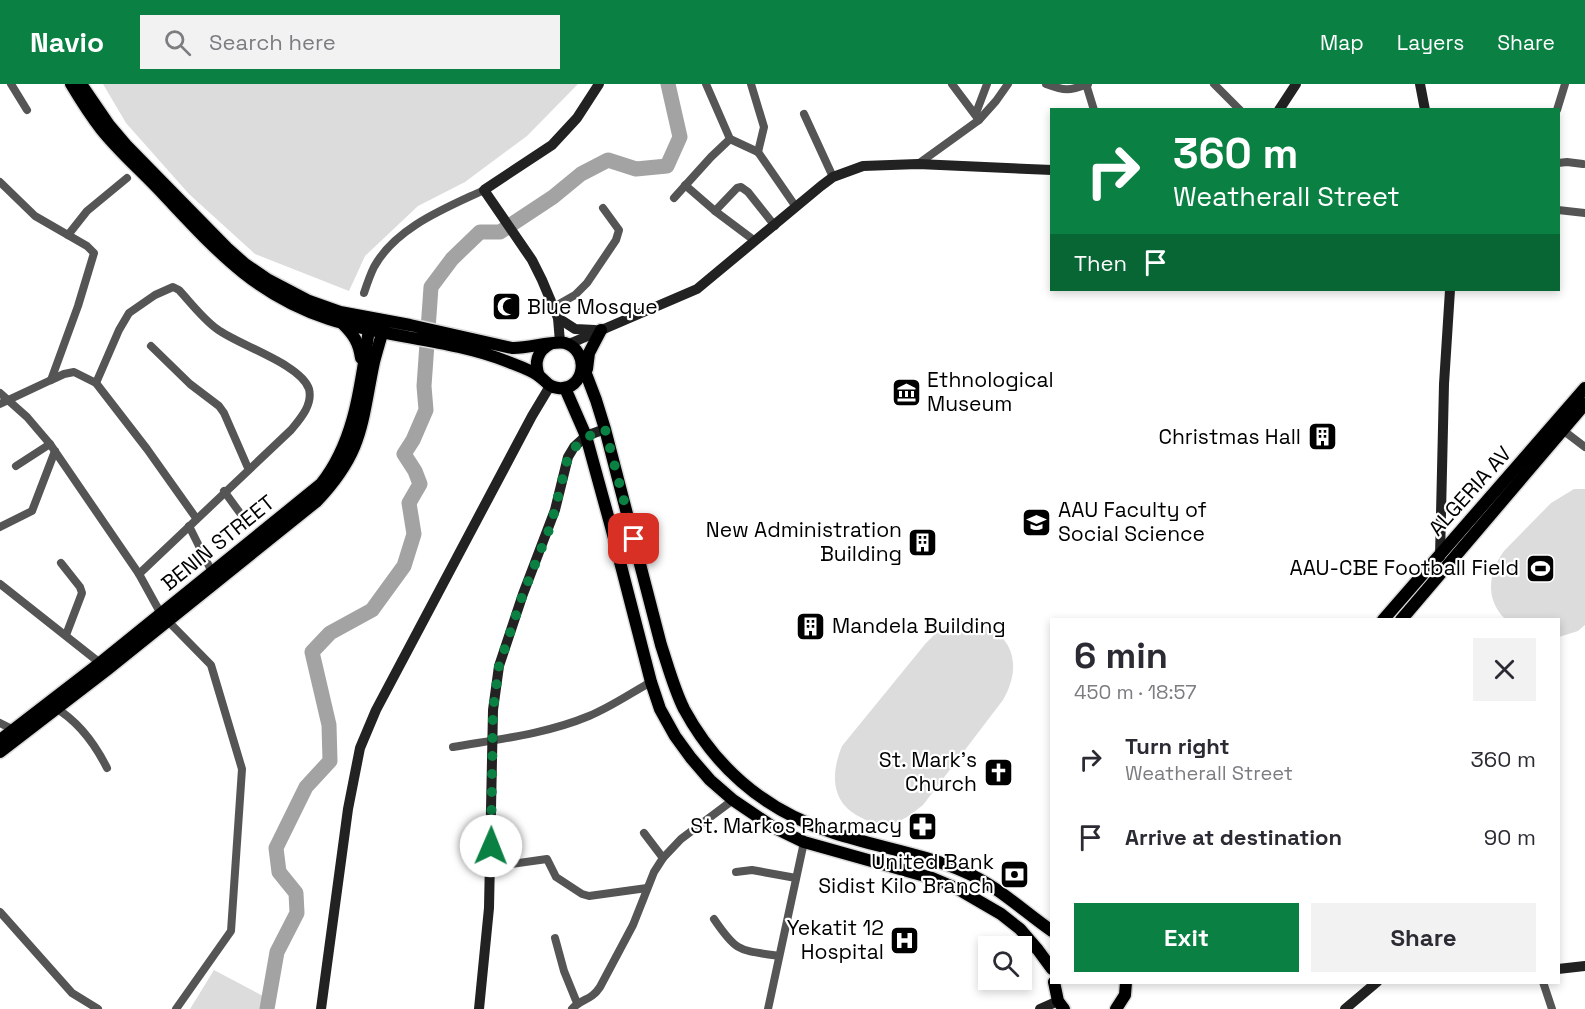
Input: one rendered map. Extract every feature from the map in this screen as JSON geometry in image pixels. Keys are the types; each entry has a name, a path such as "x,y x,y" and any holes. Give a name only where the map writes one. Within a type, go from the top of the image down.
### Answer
{"main road":[{"path":"71,84 106,128 208,242 241,272 286,302 342,323 369,324 452,340 512,348 526,349 560,343 579,353 605,429 661,645 672,678 684,708 702,739 719,760 764,801 803,822 966,872 988,884 1050,930"},
{"path":"81,84 106,128 227,249 267,279 309,301 369,324"},
{"path":"560,343 556,312 532,260 484,190 552,145 577,118 599,84"},
{"path":"1280,108 1296,84"},
{"path":"1420,84 1425,108"},
{"path":"539,376 537,361 544,347 601,330 697,289 833,177 863,166 918,164 1050,170"},
{"path":"1440,572 1444,384 1450,291"},
{"path":"556,312 575,329 601,330"},
{"path":"342,323 355,336 360,348 362,368"},
{"name":"BENIN STREET","path":"0,752 18,733 215,577 321,484 334,467 343,449 355,414 369,324"},
{"name":"BENIN STREET","path":"215,577 317,501 347,465 361,431 374,361 384,327"},
{"path":"452,340 539,376 550,386 565,388 577,380 584,371 589,353 601,330"},
{"path":"374,361 386,345 405,332"},
{"path":"321,1009 348,809 363,740 376,710 504,467 550,386"},
{"path":"565,388 586,436 660,709 675,736 710,780 733,800 764,821 804,842 932,878 958,889 1001,914 1020,929 1050,966"},
{"name":"ALGERIA AV","path":"1403,618 1559,427 1585,388"},
{"name":"ALGERIA AV","path":"1385,618 1440,553 1559,427 1585,404"},
{"path":"479,1009 485,964 491,867 492,740 495,690 505,647 523,594 551,525 568,457 574,447 586,436 605,429"},
{"name":"BENIN STREET","path":"53,707 100,663 165,618"},
{"name":"BENIN STREET","path":"0,740 18,733"},
{"path":"958,889 966,872"},
{"path":"1560,969 1585,966"},
{"path":"1040,1009 1062,1007 1055,984"},
{"path":"1345,1009 1375,984"},
{"path":"1116,1009 1125,989"},
{"path":"1125,989 1130,1009"}],"street":[{"path":"11,84 27,110"},
{"path":"706,84 730,139 758,152 796,207"},
{"path":"751,84 764,126 758,152"},
{"path":"952,84 978,116"},
{"path":"978,116 987,84"},
{"path":"918,164 996,101 1008,84"},
{"path":"1046,84 1060,90 1087,84 1093,108"},
{"path":"1214,84 1238,108"},
{"path":"1558,108 1565,84"},
{"path":"804,114 833,177"},
{"path":"674,198 730,139"},
{"path":"1560,163 1583,164"},
{"path":"68,235 87,211 127,178"},
{"path":"0,182 35,216 87,246 94,254 51,380"},
{"path":"685,185 755,241"},
{"path":"715,211 737,188 741,187 748,192 775,226"},
{"path":"364,293 373,269 389,246 423,221 484,190"},
{"path":"556,312 582,289 616,240 619,230 603,208"},
{"path":"1560,210 1585,213"},
{"path":"96,382 129,313 167,288 173,287 217,329 236,341 253,346 285,366 303,380 309,390 309,400 304,413 291,430 138,573"},
{"path":"151,346 190,384 219,406 248,468"},
{"path":"0,404 64,374 74,372 96,382 196,518"},
{"path":"0,393 27,417 52,448 138,573 165,618 211,665 242,769 231,930 176,1009"},
{"path":"1559,427 1585,447"},
{"path":"16,466 52,448"},
{"path":"0,527 32,511 52,448"},
{"path":"224,491 240,513"},
{"path":"189,526 215,577"},
{"path":"61,563 80,586 82,593 66,634"},
{"path":"0,584 100,663"},
{"path":"453,747 525,735 590,715 651,682"},
{"path":"53,707 85,734 98,750 107,768"},
{"path":"0,723 18,733"},
{"path":"555,938 575,1006 594,995 600,987 633,925 647,888 663,858 681,839 733,800"},
{"path":"644,833 663,858"},
{"path":"768,1009 804,842"},
{"path":"491,867 546,860 556,877 589,896 647,888"},
{"path":"736,872 752,870 796,878"},
{"path":"0,912 72,993 98,1009"},
{"path":"714,919 735,946 779,956"},
{"path":"1544,984 1552,1009"}],"shaded area":[{"path":"103,84 578,84 527,136 465,182 418,206 365,256 349,291 255,254 189,194 126,123"},
{"name":"AAU-CBE Football Field","path":"1574,489 1585,489 1585,625 1578,631 1560,637 1560,618 1504,618 1494,603 1491,586 1495,568 1504,551 1551,503"},
{"path":"962,621 991,629 1002,637 1009,647 1013,658 1013,671 1003,700 923,805 906,818 892,824 876,823 850,811 838,795 836,786 836,766 842,746 926,643 941,628"},
{"path":"214,970 265,997 262,1009 190,1009"}],"waterway":[{"path":"267,1009 277,952 297,913 296,893 279,872 276,848 306,787 330,761 329,725 312,652 330,633 372,610 404,566 414,534 409,503 420,484 404,454 426,410 424,386 431,287 452,259 480,232 500,232 553,197 581,174 608,160 636,169 667,166 680,137 668,84"}],"place":[{"name":"Blue Mosque","path":"506,307"},
{"name":"Ethnological Museum","path":"906,392"},
{"name":"Christmas Hall","path":"1322,437"},
{"name":"AAU Faculty of Social Science","path":"1037,522"},
{"name":"New Administration Building","path":"923,542"},
{"name":"AAU-CBE Football Field","path":"1540,568"},
{"name":"Mandela Building","path":"811,626"},
{"name":"St. Mark's Church","path":"998,772"},
{"name":"St. Markos Pharmacy","path":"923,826"},
{"name":"United Bank Sidist Kilo Branch","path":"1015,874"},
{"name":"Yekatit 12 Hospital","path":"905,940"}],"route":[{"path":"491,846 493,710 499,666 523,594 551,525 568,457 574,447 586,436 605,429 634,539"}]}
